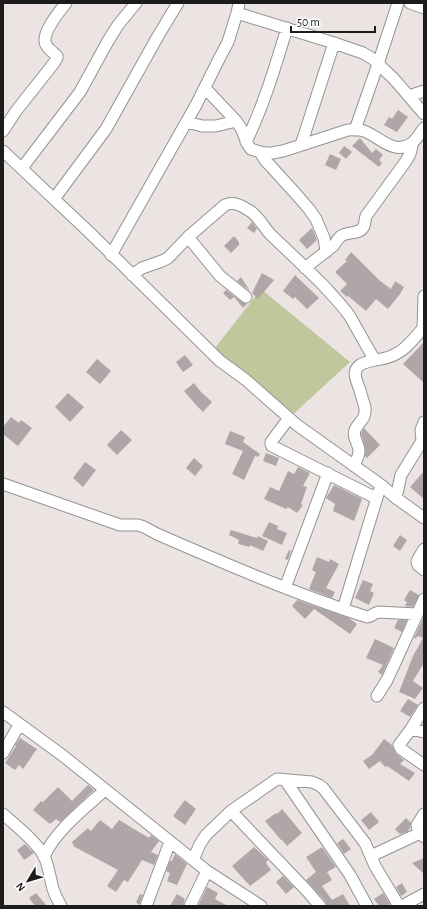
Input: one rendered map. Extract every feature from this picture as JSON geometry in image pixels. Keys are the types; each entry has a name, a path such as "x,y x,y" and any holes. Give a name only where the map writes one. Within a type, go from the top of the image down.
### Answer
{"street":[{"path":"3,130 57,58 44,41 46,32 66,3"},
{"path":"22,168 80,92 118,25 136,3"},
{"path":"54,199 106,129 178,3"},
{"path":"355,130 398,3"},
{"path":"410,3 424,8"},
{"path":"111,254 205,88 228,42 238,8 287,28 334,43 373,59 394,79 424,114"},
{"path":"246,142 268,90 287,28"},
{"path":"301,145 334,43"},
{"path":"205,88 236,121 251,149 260,152 272,153 283,151 348,130 364,131 394,147 403,147 413,142"},
{"path":"409,96 424,91"},
{"path":"187,122 202,126 216,126 236,121"},
{"path":"305,268 335,244 339,237 347,233 358,232 364,227 366,216 406,161 410,154 413,142 424,128"},
{"path":"3,151 220,361 246,380 297,425 381,485 424,518"},
{"path":"260,152 265,160 309,209 316,219 324,238 326,252"},
{"path":"132,275 142,268 168,258 188,236 225,205 234,203 244,207 256,216 267,230 331,294 349,315 375,360"},
{"path":"188,236 220,276 246,297"},
{"path":"354,466 359,451 354,434 355,430 362,422 365,409 355,376 356,370 360,365 366,362 383,359 398,354 409,345 423,328 424,296"},
{"path":"289,418 271,442 271,445 376,498"},
{"path":"396,498 401,475 422,442 421,430 424,422"},
{"path":"285,588 328,473"},
{"path":"3,484 120,525 138,525 144,527 164,537 285,588 343,609 369,617 378,612 417,614"},
{"path":"343,609 381,485"},
{"path":"424,549 417,562 418,565 424,570"},
{"path":"377,696 398,658 424,599"},
{"path":"424,708 399,746 402,750 424,765"},
{"path":"3,712 62,755 207,871 261,906"},
{"path":"3,753 19,725"},
{"path":"411,728 424,732"},
{"path":"193,860 206,835 231,811 275,780 312,782 319,785 360,835 375,866 399,906"},
{"path":"285,780 350,875 367,906"},
{"path":"44,857 55,839 105,790"},
{"path":"231,811 320,906"},
{"path":"3,814 36,844 44,857 53,890 61,906"},
{"path":"371,856 422,835 417,828 417,825 424,814"},
{"path":"146,906 170,842"},
{"path":"190,906 207,871"},
{"path":"402,906 424,894"}],"green space":[{"path":"261,289 350,362 289,418 211,353"}],"building":[{"path":"398,110 408,117 397,132 384,125 389,117 392,119"},
{"path":"360,138 372,153 376,149 383,155 379,160 382,163 379,167 352,146"},
{"path":"344,146 352,152 346,159 339,153"},
{"path":"330,154 341,159 336,170 325,165"},
{"path":"252,222 257,229 254,233 247,228"},
{"path":"312,228 317,240 307,249 299,240"},
{"path":"234,236 239,242 239,245 231,253 224,246"},
{"path":"351,252 379,280 391,289 395,281 404,287 388,309 376,299 366,311 340,291 347,284 335,272 347,261 345,260"},
{"path":"262,273 274,280 258,299 252,293"},
{"path":"295,275 319,298 307,309 295,297 293,299 283,291"},
{"path":"241,277 250,291 237,281"},
{"path":"226,290 247,304 243,308 234,297 230,300 223,293"},
{"path":"424,342 424,383 403,364"},
{"path":"185,355 193,365 183,372 176,362"},
{"path":"97,359 111,371 100,384 86,372"},
{"path":"194,383 212,402 203,412 184,391"},
{"path":"68,393 84,407 70,422 55,407"},
{"path":"11,417 19,423 21,420 32,428 18,446 3,434 3,427"},
{"path":"364,428 380,445 367,458 365,456 365,447 361,434"},
{"path":"121,430 132,440 117,455 107,445"},
{"path":"230,431 245,437 243,442 260,454 258,457 255,456 244,480 232,474 243,451 225,444"},
{"path":"266,453 279,458 276,466 263,461"},
{"path":"194,458 203,466 195,476 186,468"},
{"path":"85,462 96,470 83,487 73,478"},
{"path":"298,467 310,473 303,486 307,487 301,504 303,505 297,513 288,507 286,509 264,499 270,487 279,491 288,471 294,474"},
{"path":"424,471 424,499 410,487"},
{"path":"334,485 362,499 354,521 333,511 335,504 326,498"},
{"path":"269,522 278,526 277,529 287,533 282,545 262,536"},
{"path":"231,530 257,538 258,536 268,541 263,551 250,545 250,547 238,544 239,540 229,535"},
{"path":"400,535 407,540 400,551 393,546"},
{"path":"289,550 291,551 288,560 285,559"},
{"path":"317,557 329,562 330,559 339,564 326,588 335,592 332,598 309,589 316,572 312,570"},
{"path":"363,580 373,584 370,591 374,593 369,605 355,598"},
{"path":"410,590 419,595 413,607 405,606 407,602 404,600"},
{"path":"297,600 349,618 357,624 350,634 314,609 305,619 292,606"},
{"path":"424,616 424,663 413,681 423,688 415,699 399,692 413,656 423,638 418,636 415,639 414,638"},
{"path":"398,620 407,620 402,632 394,628"},
{"path":"375,639 394,648 382,675 378,672 383,665 366,658"},
{"path":"408,699 418,705 410,717 400,711"},
{"path":"20,738 37,749 23,769 19,765 15,770 5,763"},
{"path":"384,739 392,745 395,752 404,760 400,764 415,773 409,781 387,766 385,767 380,761 369,769 363,761 372,755"},
{"path":"88,785 94,790 60,822 56,819 50,824 33,810 41,801 43,802 58,787 72,801"},
{"path":"185,800 196,809 185,825 173,816"},
{"path":"282,809 302,833 287,846 265,821 276,813 277,814"},
{"path":"371,812 379,822 369,830 361,820"},
{"path":"406,818 411,823 410,828 407,832 400,834 395,829"},
{"path":"100,820 112,829 119,820 149,838 151,835 159,841 151,852 158,855 154,865 142,860 128,882 124,880 116,892 107,886 118,870 73,846 74,844 71,843 88,828 91,831"},
{"path":"343,839 351,849 344,854 337,843"},
{"path":"25,844 34,853 24,860 17,850"},
{"path":"254,847 268,860 266,863 271,870 250,886 232,866"},
{"path":"322,847 336,867 327,872 332,880 322,886 332,900 343,894 350,906 327,906 325,901 306,880 316,872 306,857"},
{"path":"175,854 187,864 177,885 167,881 170,873 166,871"},
{"path":"424,858 424,874 412,863"},
{"path":"283,876 294,887 286,894 276,882"},
{"path":"402,883 407,892 401,896 396,887"},
{"path":"207,887 218,893 215,899 228,906 198,906"},
{"path":"36,893 47,906 35,906 29,898"},
{"path":"383,893 390,904 387,906 379,906 374,899"},
{"path":"140,894 143,895 139,905 136,902"},
{"path":"177,894 185,899 183,906 170,906"}]}
